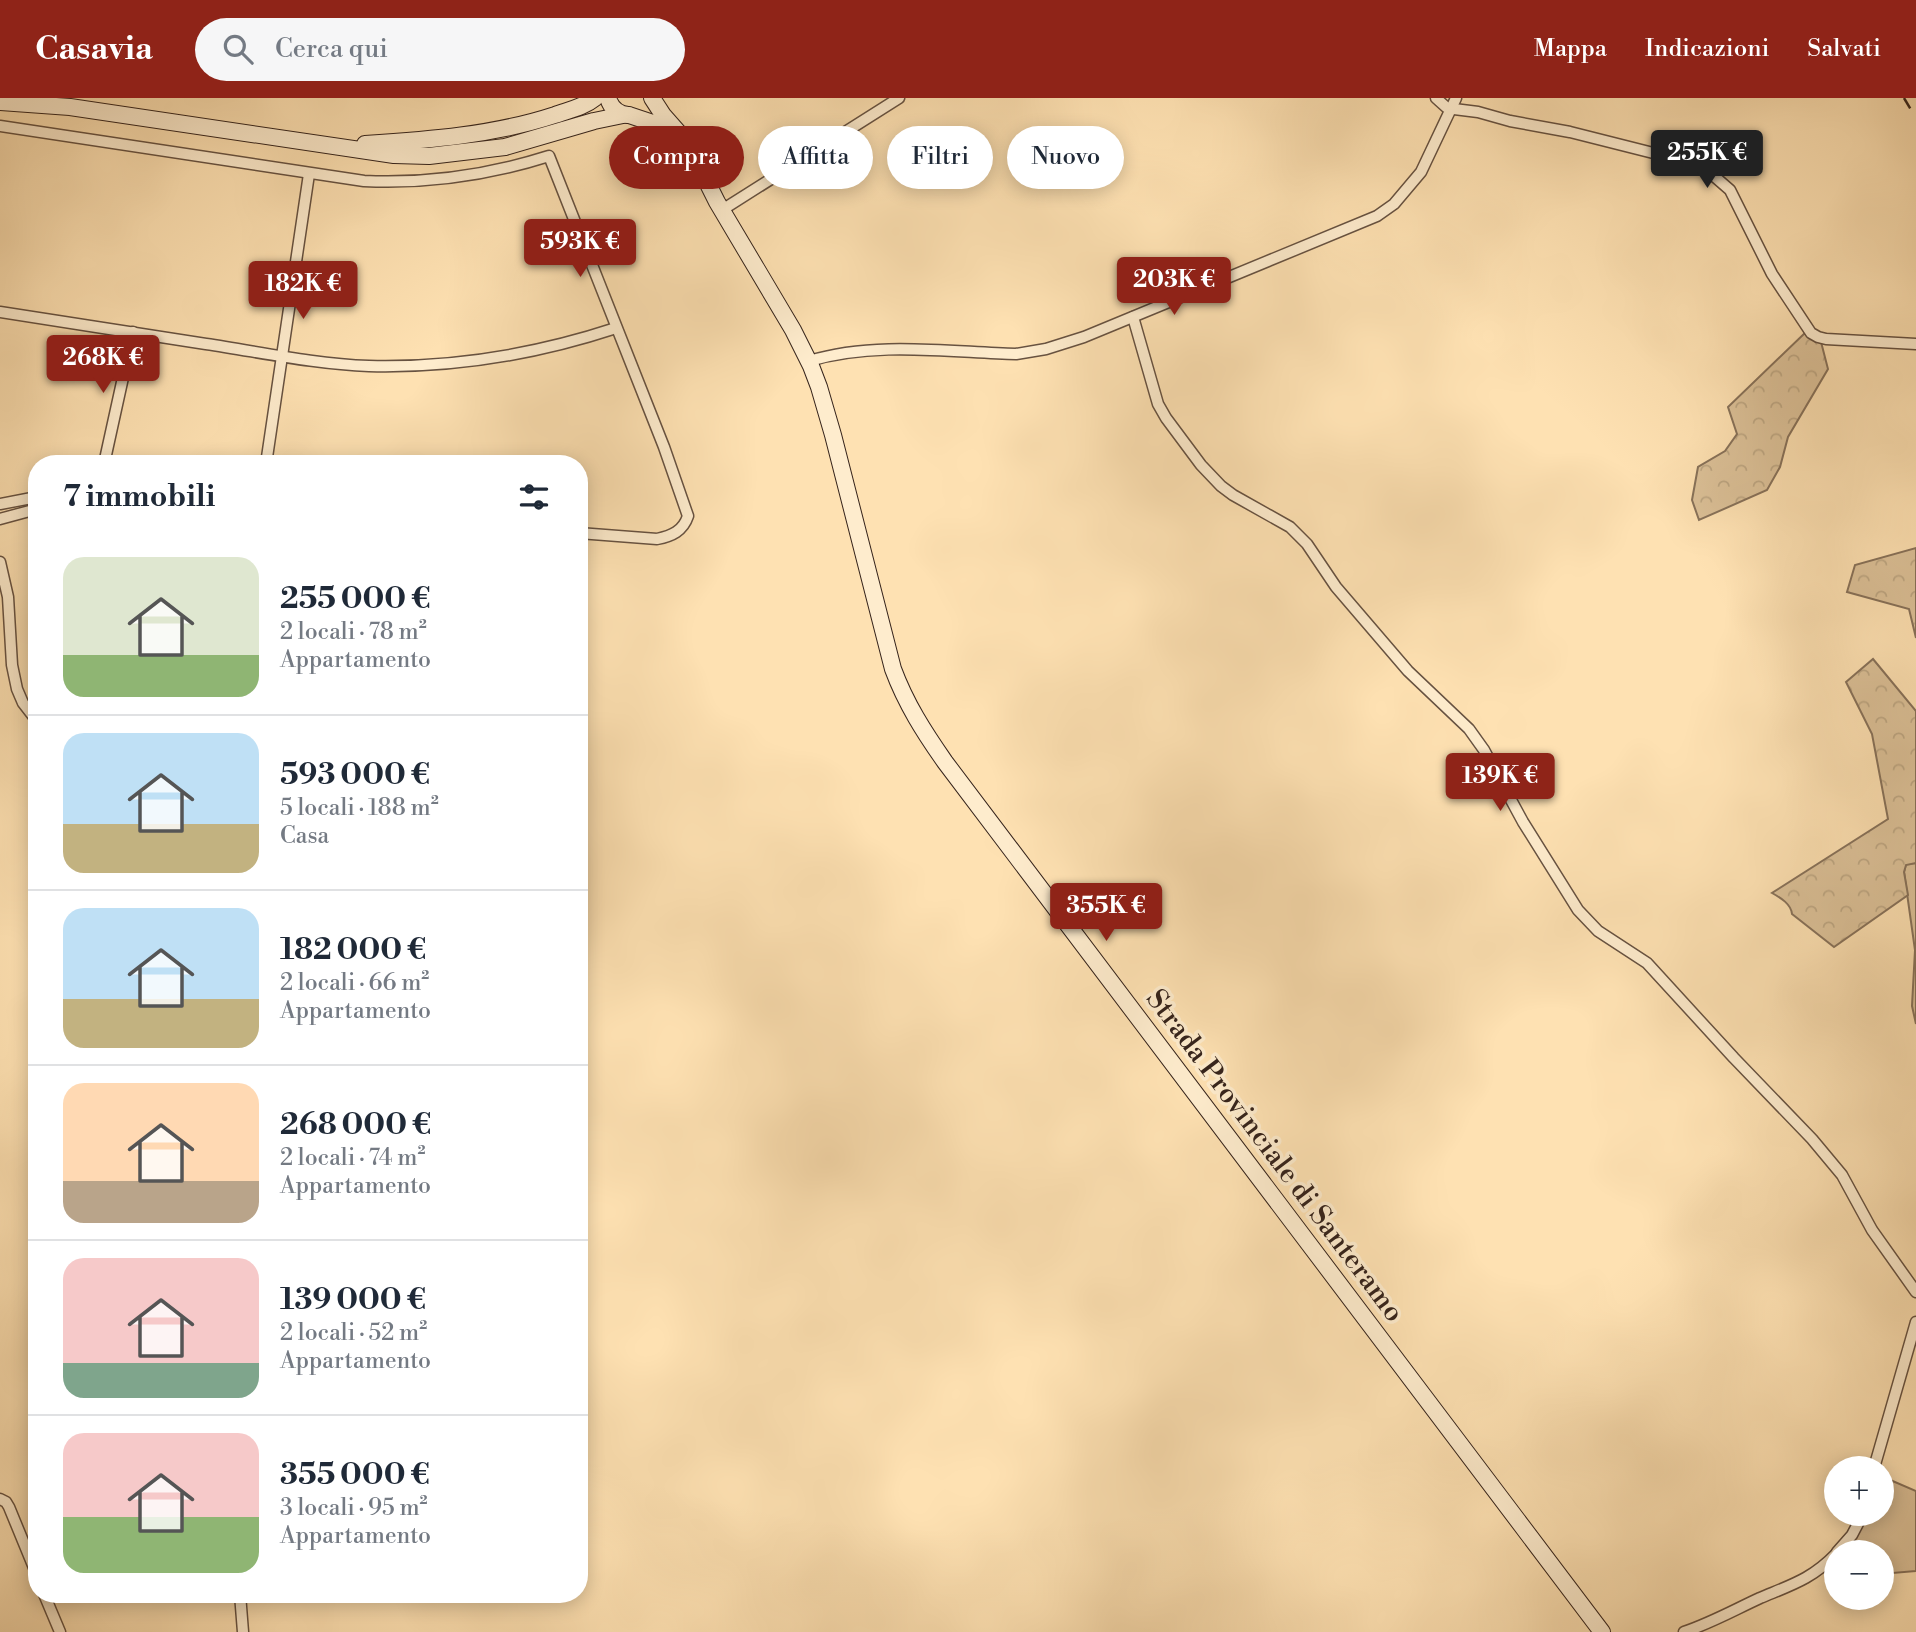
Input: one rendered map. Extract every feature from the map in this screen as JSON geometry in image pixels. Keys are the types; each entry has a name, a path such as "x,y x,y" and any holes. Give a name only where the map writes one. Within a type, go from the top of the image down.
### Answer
{"main road":[{"path":"41,98 71,107"},
{"path":"338,148 482,133 550,117 595,98"},
{"path":"608,98 613,109 656,124 673,136 720,206"},
{"path":"0,102 71,107 338,148 429,156 505,147 642,110 651,98 685,142 720,206"},
{"name":"Strada Provinciale di Santeramo","path":"720,206 809,361 823,399 894,669 917,721 945,762 1602,1632"}],"street":[{"path":"720,206 899,98"},
{"path":"1436,98 1441,103 1453,103 1540,128 1570,132 1681,160 1707,170 1730,190 1772,274 1811,332 1826,339 1916,344"},
{"path":"809,361 843,353 884,350 1026,353 1084,337 1377,216 1394,204 1420,172 1453,103"},
{"path":"0,126 364,181 417,182 469,176 549,156 664,447 688,516 685,526 669,536 657,539 588,534"},
{"path":"268,455 309,174"},
{"path":"0,312 336,364 369,366 466,362 557,345 616,328"},
{"path":"1133,317 1158,404 1201,465 1233,495 1290,527 1307,544 1336,587 1408,671 1469,729 1578,910 1598,930 1647,962 1812,1139 1850,1187 1872,1230 1916,1293"},
{"path":"106,455 132,332"},
{"path":"0,504 28,499"},
{"path":"0,519 28,511"},
{"path":"0,562 8,597 14,679 28,709"},
{"path":"1877,1456 1916,1322"},
{"path":"0,1499 9,1507 28,1553"},
{"path":"1684,1632 1805,1579 1824,1566"},
{"path":"48,1603 60,1632"},
{"path":"241,1603 243,1632"}],"green space":[{"path":"1807,331 1820,338 1828,369 1788,437 1780,467 1767,490 1699,520 1692,500 1698,467 1725,451 1737,434 1728,407"},
{"path":"1916,548 1916,638 1909,609 1847,592 1855,565"},
{"path":"1873,659 1916,711 1916,863 1906,865 1904,872 1908,895 1834,947 1792,914 1788,904 1772,893 1888,819 1872,734 1846,682"},
{"path":"1916,863 1916,1024 1912,1006 1915,950 1904,872 1906,864"},
{"path":"1894,1482 1916,1491 1916,1571 1894,1573 1894,1540 1851,1540 1859,1526 1894,1526"}],"railway":[{"path":"1904,98 1916,118"}]}
